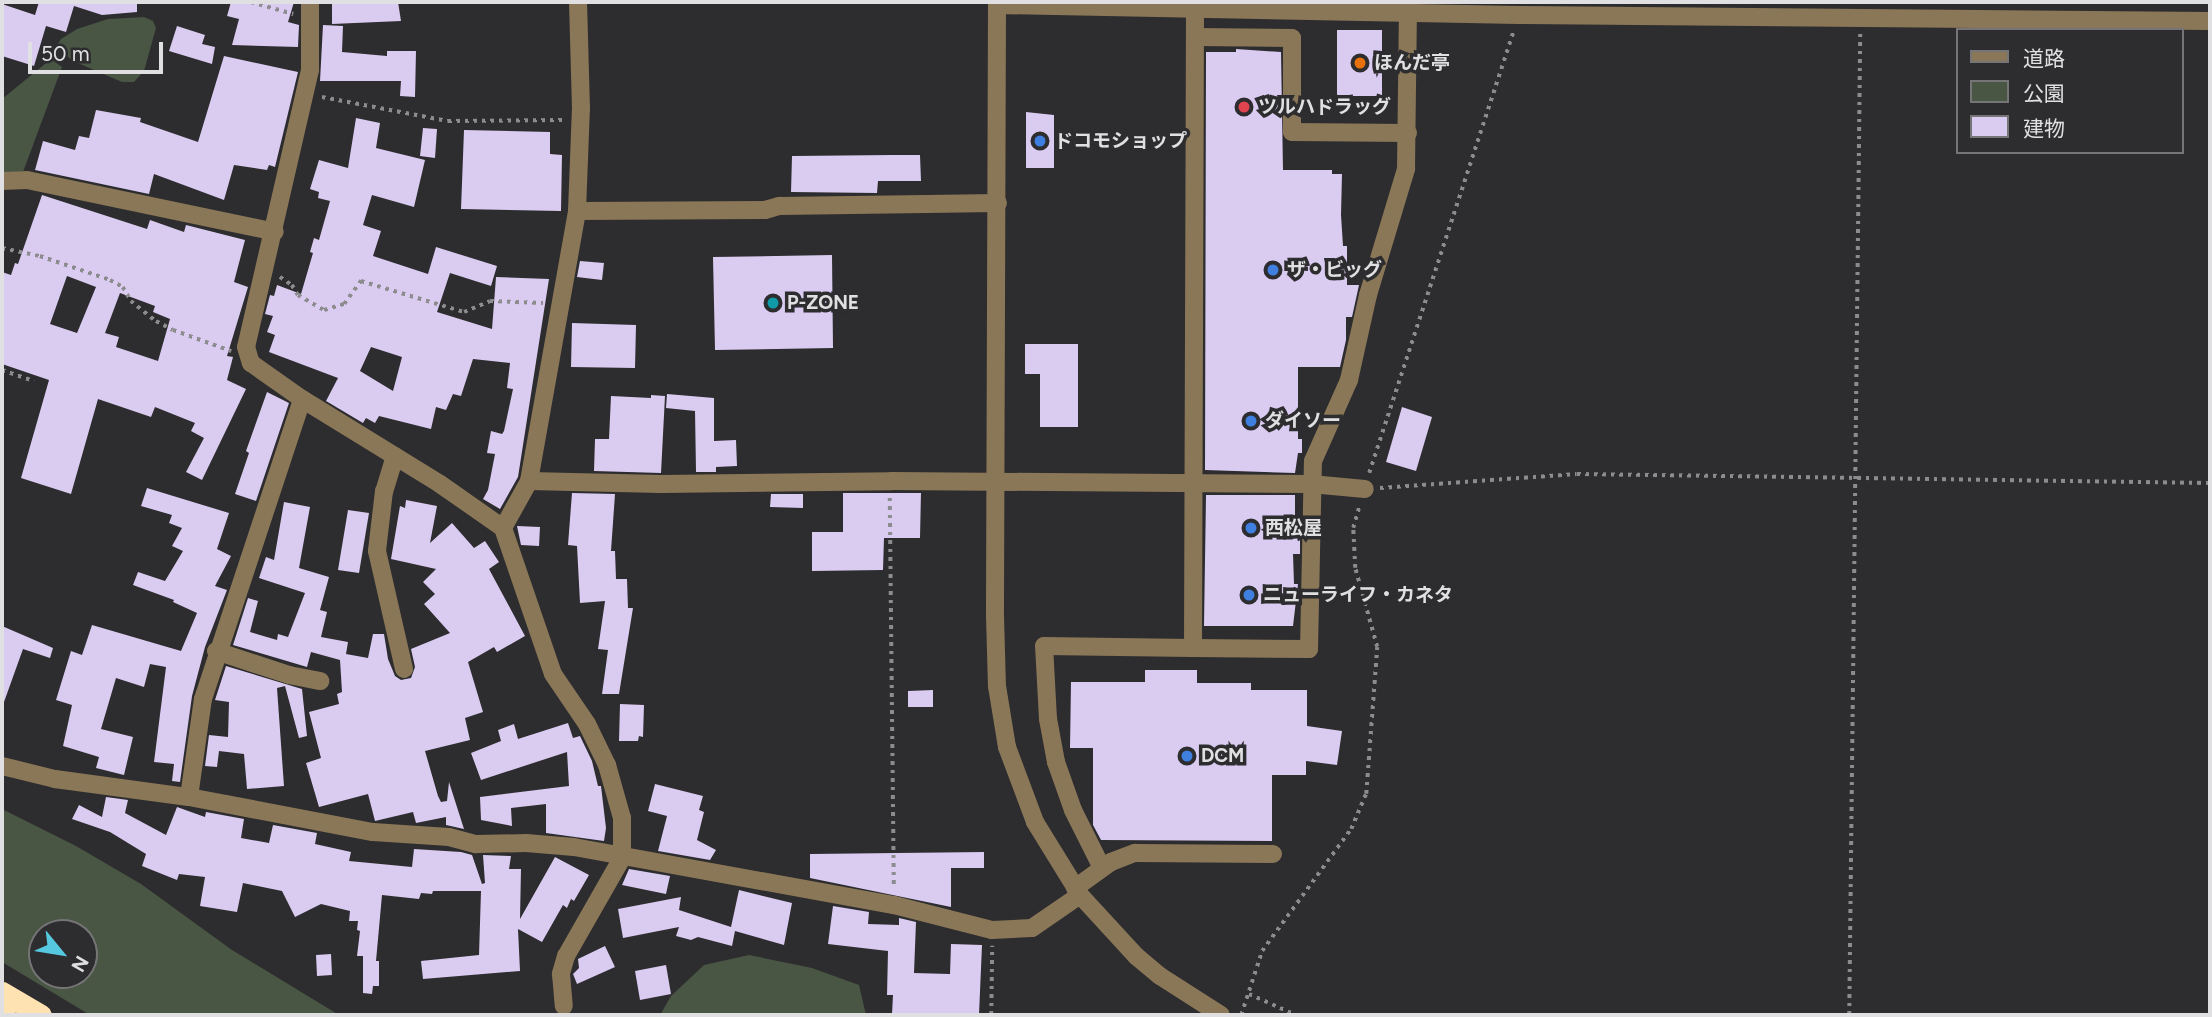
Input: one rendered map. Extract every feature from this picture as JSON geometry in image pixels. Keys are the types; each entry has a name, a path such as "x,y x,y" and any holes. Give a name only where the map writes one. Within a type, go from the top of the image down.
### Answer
{"highway":[{"path":"2,992 41,1015"}],"street":[{"path":"503,528 516,510 529,481 577,211 580,119 578,2"},
{"path":"1221,1015 1160,976 1136,956 1077,892 1047,845 1024,798 1004,733 996,661 997,3 1195,5 1519,15 2210,21"},
{"path":"1193,648 1195,5"},
{"path":"309,10 310,70 275,232 246,347 251,363 302,399 395,456 503,528 552,674 587,724 607,765 622,818 622,858 566,956 561,974 564,1006"},
{"path":"1102,868 1073,810 1056,762 1046,700 1044,646 1309,649 1313,461 1349,380 1368,295 1406,169 1408,12"},
{"path":"1195,37 1292,38 1292,132 1408,140"},
{"path":"2,181 27,180 275,232"},
{"path":"577,211 765,210 779,206 998,203"},
{"path":"190,797 202,699 302,399"},
{"path":"395,456 384,491 377,551 404,669"},
{"path":"529,481 661,484 891,481 996,484 1311,484 1365,489"},
{"path":"216,651 320,681"},
{"path":"2,766 55,779 190,797 373,832 449,837 476,844 526,843 574,847 622,858 894,905 992,930 1032,929 1102,868 1135,853 1273,854"}],"path":[{"path":"251,2 309,10"},
{"path":"1241,1015 1262,951 1350,829 1366,794 1377,647 1355,568 1353,528 1375,446 1519,15"},
{"path":"1849,1015 1860,18"},
{"path":"305,94 448,121 580,119"},
{"path":"2,248 40,256 110,280 123,287 131,301 173,330 249,357"},
{"path":"265,271 285,279 298,295 324,310 344,304 361,281 464,312 490,301 562,304"},
{"path":"2,370 34,381"},
{"path":"1365,489 1577,474 2210,483"},
{"path":"891,481 894,905"},
{"path":"992,930 992,1015"},
{"path":"1248,994 1296,1015"}],"green space":[{"path":"144,17 153,21 156,28 144,71 134,82 122,82 73,61 56,47 61,39 77,29 108,19"},
{"path":"51,59 62,67 23,172 2,172 2,99"},
{"path":"2,809 76,846 141,884 232,950 339,1015 90,1015 47,989 98,989 98,919 28,919 28,978 2,962"},
{"path":"749,955 812,968 859,985 866,1015 660,1015 671,996 704,965"}],"building":[{"path":"39,2 137,2 137,12 102,15 74,6 66,32 46,26 34,66 2,56 2,4 35,15"},
{"path":"231,2 294,2 288,22 299,25 298,47 232,45 239,19 227,16"},
{"path":"332,2 398,2 401,21 332,24"},
{"path":"323,25 343,26 342,52 387,56 387,51 416,51 415,97 400,96 401,81 320,81"},
{"path":"177,26 205,35 202,44 215,47 212,64 169,51"},
{"name":"ほんだ亭","path":"1337,30 1382,30 1382,96 1337,96"},
{"path":"1236,49 1281,52 1283,170 1332,170 1332,174 1342,174 1341,215 1343,246 1347,246 1347,285 1359,285 1352,317 1346,317 1346,340 1340,367 1298,367 1298,439 1302,439 1302,453 1298,453 1295,473 1205,470 1206,52 1236,52"},
{"path":"224,56 298,72 275,167 269,165 267,170 234,165 224,200 154,174 149,194 35,170 43,141 75,150 79,136 89,138 96,110 141,118 140,122 198,142"},
{"path":"1026,112 1054,115 1054,168 1026,168"},
{"path":"356,118 380,123 376,148 425,160 414,207 372,195 363,225 381,231 373,256 428,274 436,247 497,266 491,286 450,273 437,312 492,329 496,277 549,279 518,477 500,509 483,499 488,490 495,454 487,453 491,431 502,434 504,431 513,389 507,388 510,363 473,359 461,396 453,394 446,410 436,407 431,429 379,416 375,423 366,418 363,423 326,401 338,378 269,352 275,335 267,332 273,316 265,314 270,295 274,296 277,285 301,294 313,253 310,252 314,238 319,240 330,201 318,198 319,192 310,189 319,160 348,168","holes":["371,347 402,357 393,391 360,371"]},
{"path":"423,128 437,129 435,158 420,156"},
{"path":"464,130 550,132 550,154 562,155 561,211 461,209"},
{"path":"920,155 921,181 878,181 877,193 791,192 792,156"},
{"path":"42,195 147,229 150,220 184,232 186,225 245,240 234,282 248,287 227,356 233,357 227,380 246,389 202,480 186,472 204,438 191,431 195,423 155,407 151,417 98,399 71,494 21,478 49,380 2,364 2,272 11,275 15,263 18,264","holes":["67,276 96,287 77,333 50,324","120,293 155,306 153,312 170,319 158,361 116,347 119,337 105,333"]},
{"name":"P-ZONE","path":"832,255 833,348 715,350 713,257"},
{"path":"580,261 604,263 602,280 577,277"},
{"path":"572,323 636,325 635,368 571,367"},
{"path":"1025,344 1078,344 1078,427 1040,427 1040,374 1025,374"},
{"path":"267,392 289,403 256,501 235,494 249,453 246,451"},
{"path":"667,394 714,398 714,441 736,440 737,466 716,467 716,472 696,472 695,411 666,408"},
{"path":"651,395 665,396 661,473 594,471 595,439 609,439 611,396 651,398"},
{"path":"1402,407 1432,417 1416,471 1386,462"},
{"path":"147,488 229,513 217,549 231,556 215,586 227,590 205,647 192,696 180,782 172,781 174,764 154,762 166,667 150,664 144,687 116,678 101,729 133,737 124,775 96,768 99,757 63,746 72,705 56,700 71,651 82,655 92,625 181,651 197,613 173,602 174,600 133,585 138,572 165,581 183,551 172,546 182,528 169,523 172,515 141,506"},
{"path":"572,493 615,494 611,551 615,551 616,579 627,579 628,608 633,608 619,694 602,694 608,650 598,649 605,601 580,603 577,546 568,545"},
{"path":"843,493 921,493 920,538 884,538 883,570 812,571 812,532 843,532"},
{"path":"771,494 803,494 803,508 770,507"},
{"path":"1206,495 1295,495 1295,527 1300,527 1300,554 1293,554 1294,584 1298,584 1293,626 1204,626"},
{"path":"406,500 437,506 430,543 452,523 474,548 485,541 499,562 489,569 525,636 497,652 494,647 468,662 483,712 465,718 470,740 425,751 441,802 447,801 449,782 464,829 446,825 446,817 416,823 413,812 375,821 368,794 319,807 306,763 321,758 309,712 339,704 337,694 342,692 340,660 311,652 307,667 233,645 248,598 258,601 250,632 277,640 278,634 288,637 305,593 259,578 266,557 274,560 284,502 310,507 299,568 329,577 320,610 327,612 321,637 348,642 346,654 368,658 373,634 384,634 388,659 395,676 401,680 411,678 415,667 411,649 450,633 424,604 435,594 423,582 436,569 391,559 400,506 405,508"},
{"path":"348,510 369,513 359,573 338,570"},
{"path":"517,526 540,527 539,546 521,545"},
{"path":"2,626 53,648 50,658 23,649 4,702"},
{"path":"226,666 302,689 307,736 299,738 285,686 277,688 284,786 247,789 244,754 219,751 217,767 205,766 209,735 228,737 229,702 215,700"},
{"path":"1145,670 1197,670 1197,683 1251,683 1251,690 1307,690 1307,726 1342,731 1337,765 1306,761 1306,775 1272,775 1272,841 1101,840 1093,825 1093,748 1070,748 1071,682 1145,682"},
{"path":"933,690 933,707 908,707 908,691"},
{"path":"620,704 644,705 643,737 639,736 638,741 619,741"},
{"path":"568,723 573,738 580,736 592,761 598,786 601,786 606,828 604,841 546,833 546,804 511,808 512,826 481,820 480,797 569,786 567,752 481,780 471,753 501,741 498,730 514,724 518,739"},
{"path":"655,784 703,796 699,810 704,812 697,840 716,850 710,860 658,851 667,816 648,811"},
{"path":"106,797 128,800 125,813 166,835 177,807 205,817 206,812 244,819 241,838 269,843 273,825 317,833 315,844 351,852 349,861 412,867 414,849 461,852 472,855 482,884 485,883 483,855 511,856 509,869 521,869 520,919 555,857 589,875 574,901 571,899 567,908 563,905 542,942 518,929 520,971 423,979 421,961 479,955 481,891 433,891 432,894 421,893 419,899 382,895 376,961 379,961 379,986 373,986 372,994 363,993 363,956 357,956 360,931 357,930 358,921 349,921 350,911 321,904 295,917 282,891 243,883 237,912 200,906 205,877 179,874 177,880 142,866 146,854 110,832 72,819 79,805 102,817"},
{"path":"984,852 984,868 951,868 951,907 810,878 810,854"},
{"path":"629,869 670,876 666,894 622,885"},
{"path":"739,890 792,903 784,945 735,931 732,946 698,937 691,940 676,936 679,927 623,938 618,909 681,897 679,910 731,927"},
{"path":"833,906 869,912 868,924 899,925 899,918 916,922 914,973 950,974 951,944 982,945 979,1015 892,1014 893,995 887,995 888,951 828,944"},
{"path":"605,946 615,967 577,984 573,974 579,968 578,959"},
{"path":"331,954 332,975 317,976 316,955"},
{"path":"666,965 671,994 640,1000 635,971"}],"place":[{"name":"ほんだ亭","path":"1360,63"},
{"name":"ツルハドラッグ","path":"1244,107"},
{"name":"ドコモショップ","path":"1040,141"},
{"name":"ザ・ビッグ","path":"1273,270"},
{"name":"P-ZONE","path":"773,303"},
{"name":"ダイソー","path":"1251,421"},
{"name":"西松屋","path":"1251,528"},
{"name":"ニューライフ・カネタ","path":"1249,595"},
{"name":"DCM","path":"1187,756"}]}
